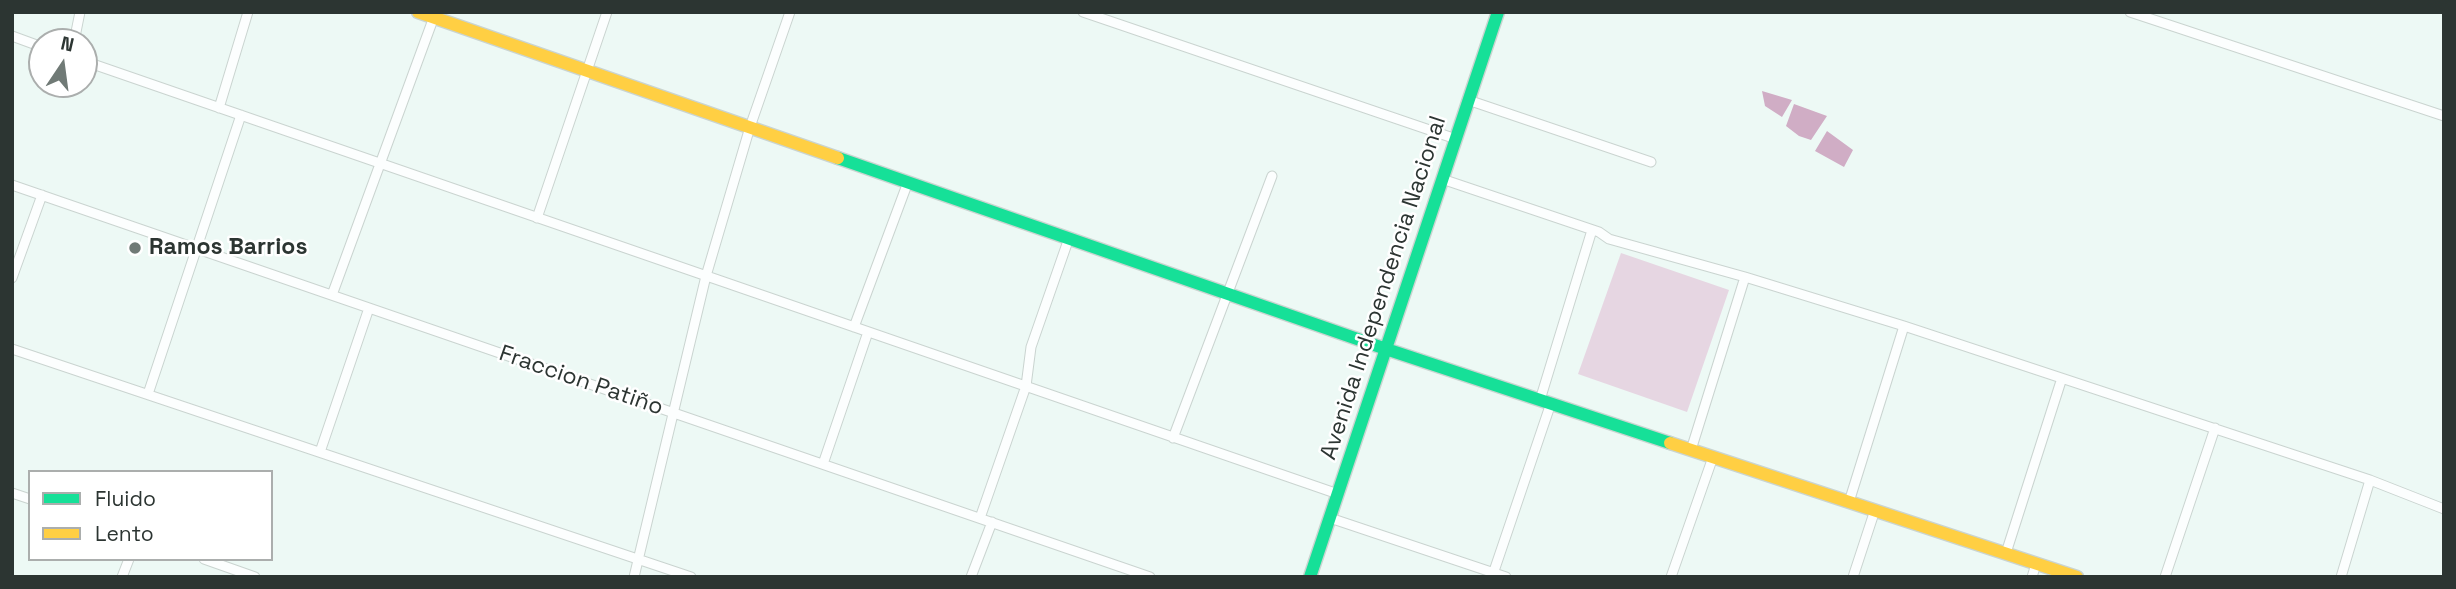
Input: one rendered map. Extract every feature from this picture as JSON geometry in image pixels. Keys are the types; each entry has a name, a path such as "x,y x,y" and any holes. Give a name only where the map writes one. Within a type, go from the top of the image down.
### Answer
{"street":[{"path":"219,108 248,12"},
{"path":"418,12 435,15 1386,349 2077,577"},
{"path":"537,218 607,12"},
{"path":"634,577 676,413 706,276 750,127 790,12"},
{"path":"1083,12 1456,139"},
{"name":"Avenida Independencia Nacional","path":"1310,577 1497,12"},
{"path":"2130,12 2444,116"},
{"path":"332,295 435,15"},
{"path":"98,66 1338,495"},
{"path":"1468,100 1651,162"},
{"path":"148,394 241,115"},
{"path":"1174,438 1272,176"},
{"path":"1442,179 1591,230 1609,239 1745,277 1903,326 2214,428 2370,480 2444,509"},
{"path":"854,327 908,182"},
{"name":"Fraccion Patiño","path":"12,185 992,522 1137,575 1150,577"},
{"path":"12,278 43,195"},
{"path":"1493,575 1545,402 1591,230"},
{"path":"980,518 1026,386 1031,347 1069,238"},
{"path":"1691,450 1745,277"},
{"path":"320,452 369,308"},
{"path":"1849,502 1903,326"},
{"path":"823,464 868,332"},
{"path":"12,349 691,577"},
{"path":"2006,554 2061,380"},
{"path":"2165,577 2214,428"},
{"path":"1671,577 1713,457"},
{"path":"2341,577 2370,480"},
{"path":"1853,577 1875,510"},
{"path":"1330,518 1493,575 1506,577"},
{"path":"971,577 992,522"},
{"path":"210,561 255,577"},
{"path":"2032,577 2036,564"}],"shaded area":[{"path":"1762,91 1792,100 1782,117 1765,106"},
{"path":"1794,104 1827,116 1811,140 1799,136 1786,126"},
{"path":"1827,131 1853,150 1844,167 1815,151"},
{"path":"1621,253 1729,290 1687,412 1578,374"}],"traffic: fast":[{"path":"1310,577 1498,12"},
{"path":"838,158 1386,349 1670,443"}],"traffic: slow":[{"path":"418,12 838,158"},
{"path":"1670,443 2077,577"}],"place":[{"name":"Ramos Barrios","path":"135,248"}]}
